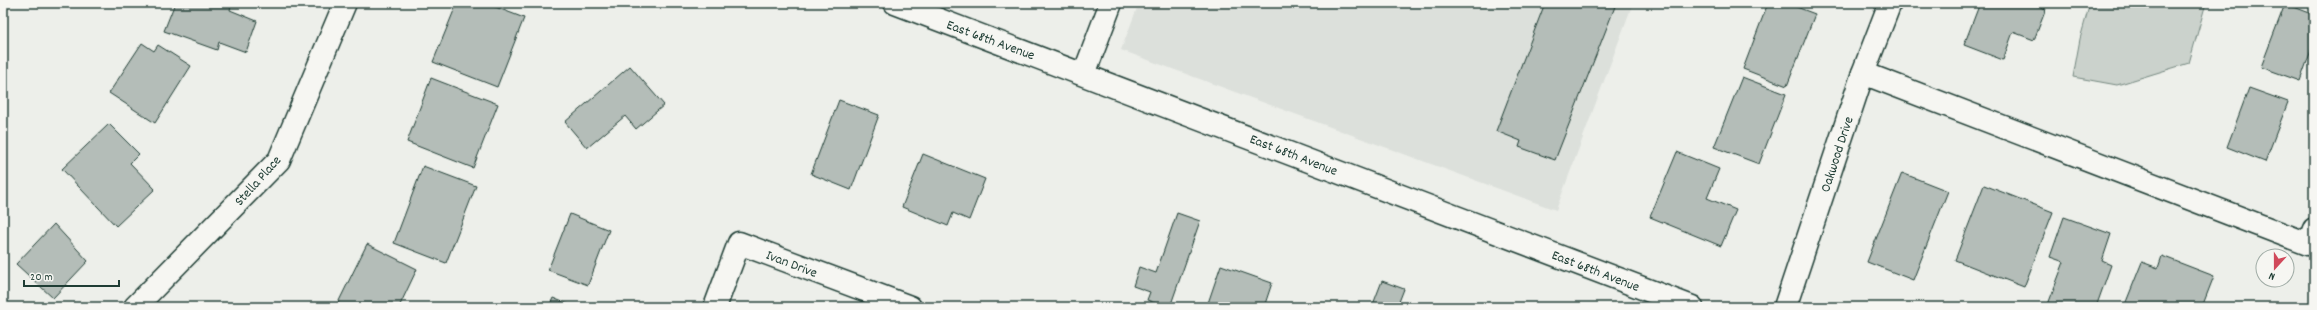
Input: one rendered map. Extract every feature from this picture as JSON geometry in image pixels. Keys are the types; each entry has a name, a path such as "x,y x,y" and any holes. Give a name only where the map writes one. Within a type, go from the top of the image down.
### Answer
{"street":[{"name":"Stella Place","path":"135,307 279,160 345,3"},
{"name":"East 68th Avenue","path":"895,3 1692,307"},
{"path":"1084,74 1111,3"},
{"name":"Oakwood Drive","path":"1785,307 1863,73 1890,3"},
{"path":"1863,73 2311,236"},
{"name":"Ivan Drive","path":"715,307 739,243 910,307"}],"shaded area":[{"path":"1139,3 1633,3 1556,210 1121,50"},
{"path":"2090,3 2206,3 2189,63 2117,85 2073,77 2080,39"}],"building":[{"path":"175,3 232,3 230,10 257,21 246,52 219,42 217,50 164,31"},
{"path":"457,3 485,3 524,18 497,87 433,62"},
{"path":"1545,3 1616,4 1555,160 1519,147 1521,141 1496,131"},
{"path":"1768,3 1786,3 1815,14 1787,86 1743,69"},
{"path":"1980,3 2030,3 2046,9 2034,40 2013,32 2003,60 1964,45"},
{"path":"2285,4 2314,15 2314,42 2300,81 2261,67"},
{"path":"142,43 154,51 158,45 191,66 155,123 109,93"},
{"path":"630,66 664,105 636,129 625,116 587,148 565,122"},
{"path":"1742,77 1786,94 1759,164 1714,147"},
{"path":"431,78 498,104 473,168 407,142"},
{"path":"2249,88 2288,102 2265,162 2227,147"},
{"path":"839,100 879,115 851,190 811,174"},
{"path":"109,124 139,154 130,163 155,189 116,226 62,169"},
{"path":"1677,152 1719,169 1707,198 1736,210 1721,246 1650,217"},
{"path":"923,154 985,179 969,220 953,213 948,226 902,207"},
{"path":"423,166 476,186 446,263 394,243"},
{"path":"1902,173 1948,191 1913,280 1867,262"},
{"path":"1984,185 2053,212 2024,287 1955,260"},
{"path":"1177,213 1200,221 1170,307 1166,307 1147,300 1150,292 1133,286 1139,267 1156,273"},
{"path":"570,214 609,230 588,285 548,270"},
{"path":"2064,217 2111,234 2102,261 2111,265 2096,307 2047,307 2064,262 2050,257"},
{"path":"54,224 88,261 53,298 16,264"},
{"path":"367,244 417,269 399,307 336,307"},
{"path":"2162,256 2214,276 2202,307 2124,307 2142,262 2158,268"},
{"path":"1221,265 1272,283 1264,307 1207,306"},
{"path":"1382,281 1404,289 1397,307 1372,307"},
{"path":"553,298 575,307 549,307"}]}
